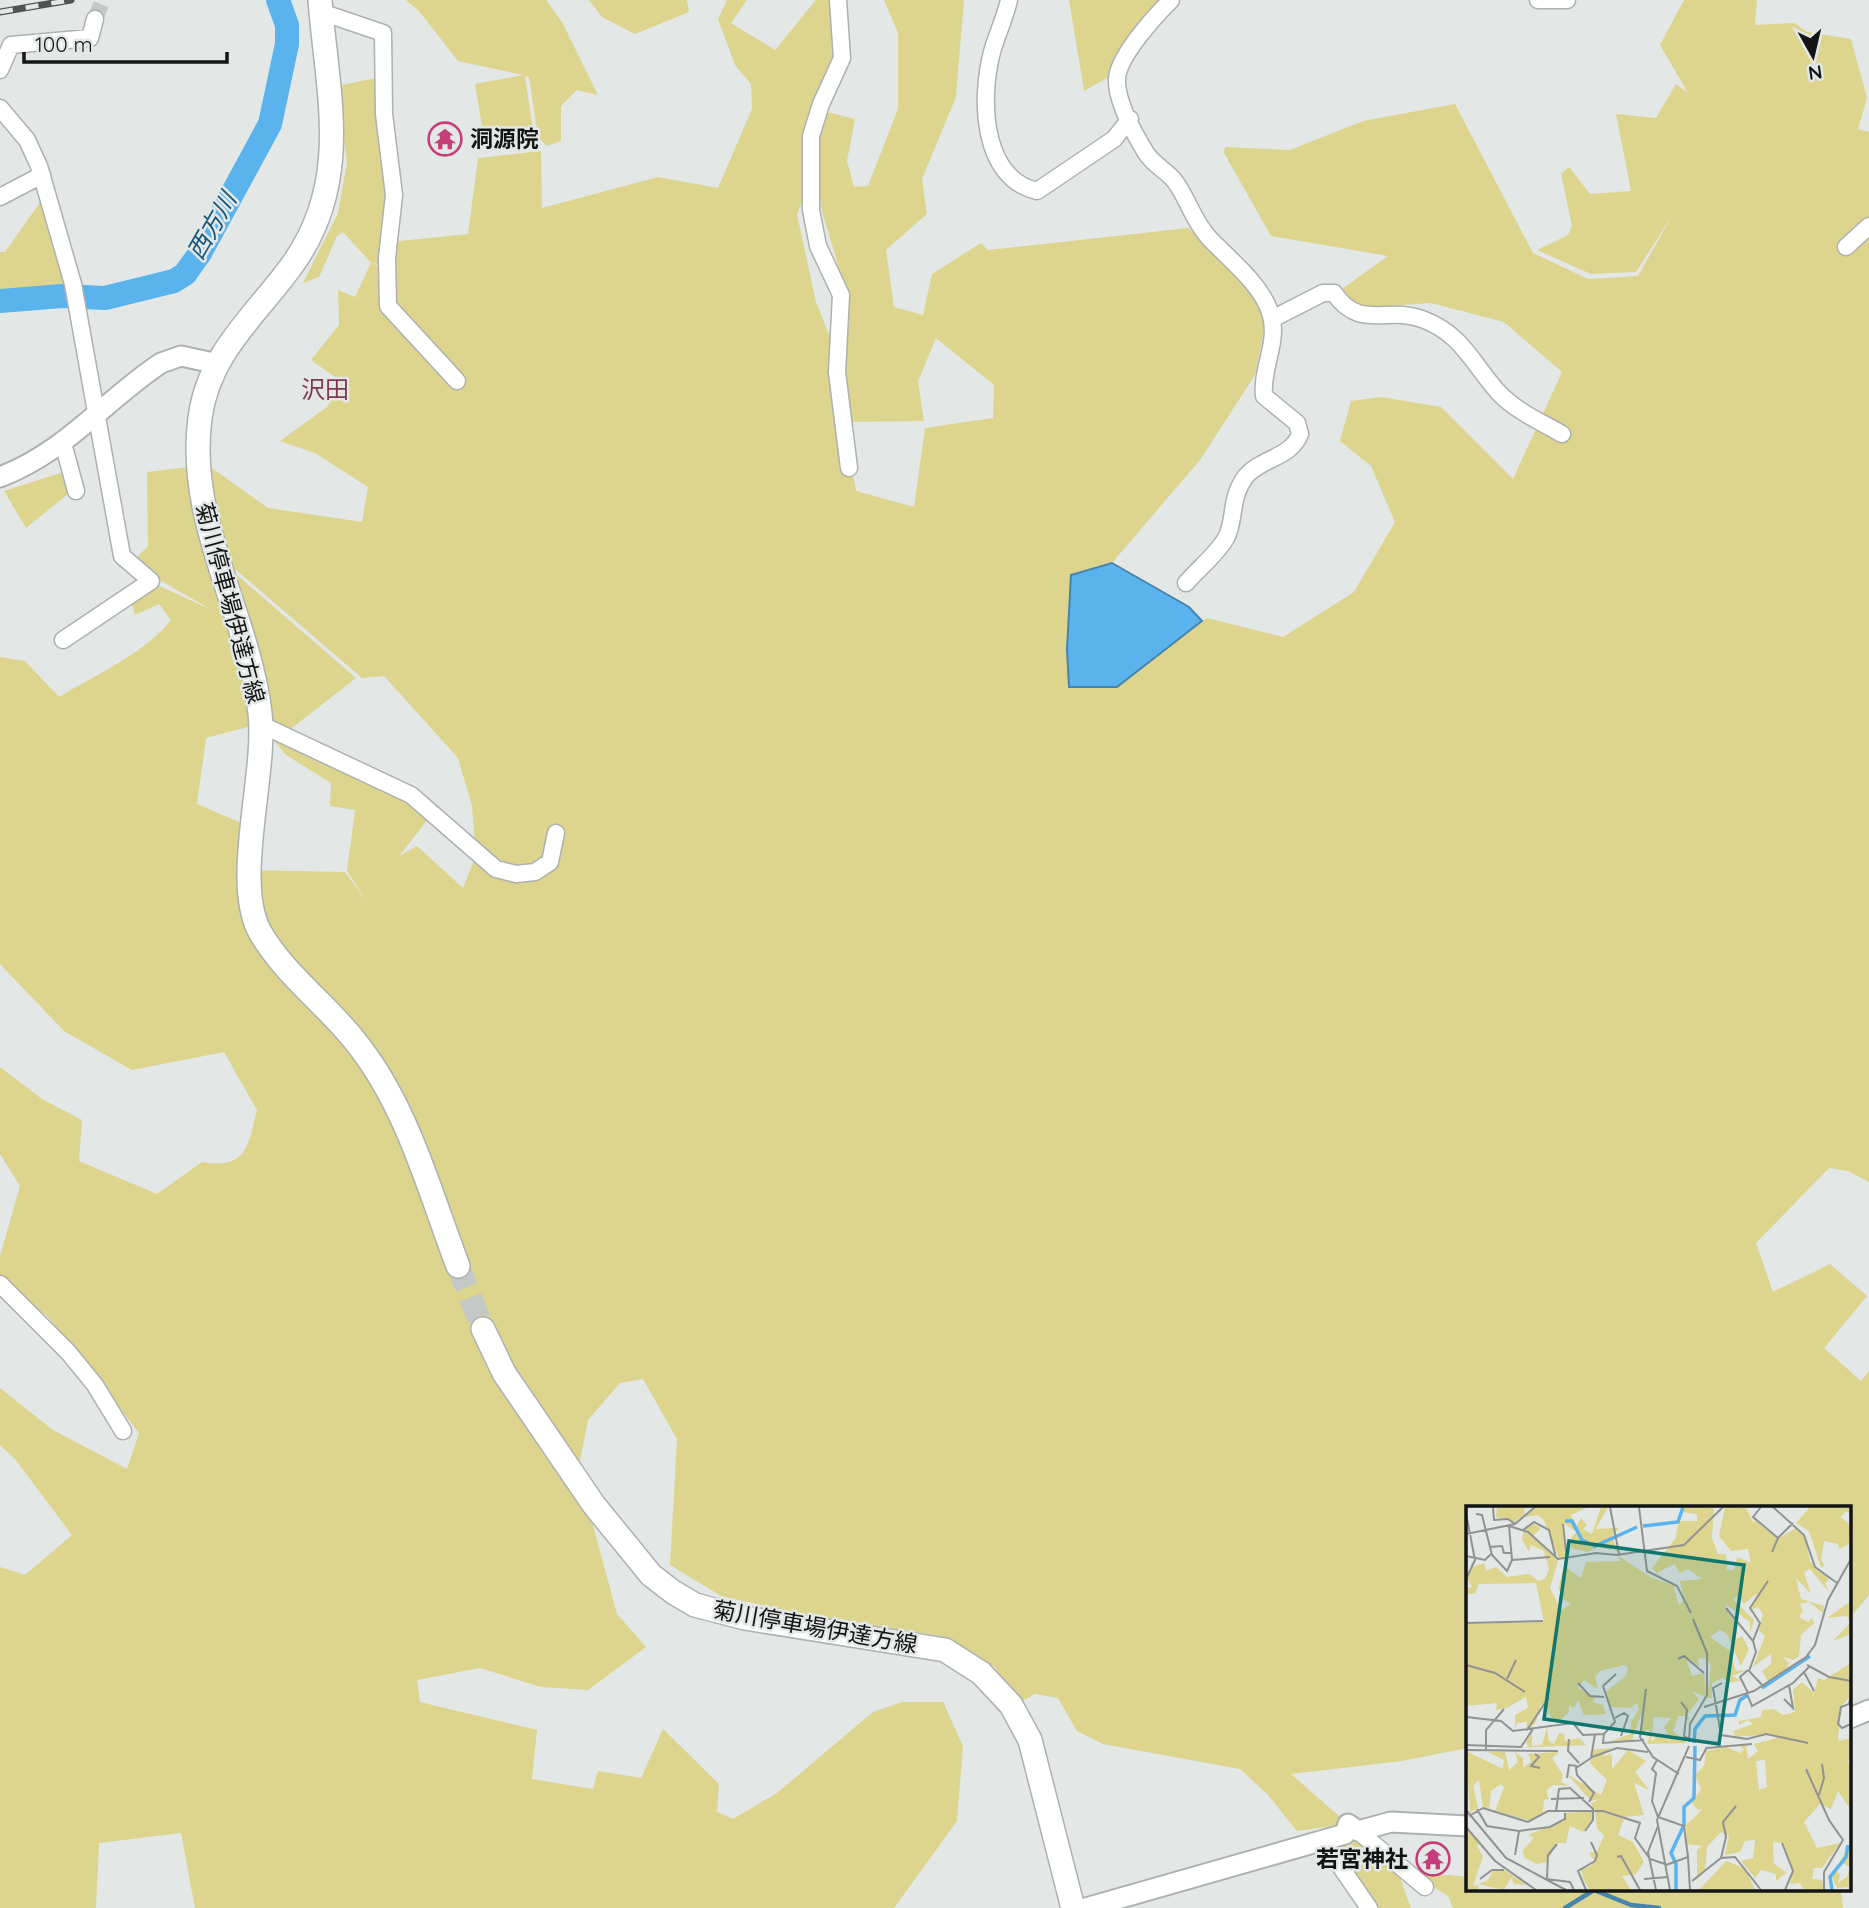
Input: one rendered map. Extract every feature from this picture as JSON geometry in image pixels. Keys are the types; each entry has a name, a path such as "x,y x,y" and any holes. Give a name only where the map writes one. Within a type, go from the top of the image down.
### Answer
{"main road":[{"name":"菊川停車場伊達方線","path":"320,6 334,133 331,172 318,215 296,260 245,320 218,364 200,415 198,444 201,498 252,676 260,724 261,752 250,866 252,905 259,930 279,957 356,1042 391,1094 458,1266"},
{"name":"菊川停車場伊達方線","path":"483,1329 504,1373 594,1505 628,1550 651,1575 673,1592 695,1605 745,1618 945,1650 981,1673 1011,1705 1030,1740 1073,1908"}],"street":[{"path":"838,0 842,58 821,104 811,136 811,210 818,246 841,295 837,372 849,468"},
{"path":"1009,0 992,54 987,93 993,151 1023,188 1037,191 1114,139 1130,119"},
{"path":"1171,0 1152,18 1117,78 1122,102 1147,155 1175,180 1191,215 1253,285 1270,311 1272,348 1264,372 1264,396 1297,423 1300,434 1287,451 1247,474 1231,507 1227,537 1186,583"},
{"path":"1538,0 1566,0"},
{"path":"320,6 383,33 384,114 390,139 394,195 387,258 388,306 457,381"},
{"path":"0,70 11,45 90,38 95,19"},
{"path":"0,107 27,140 42,176 73,284 122,556 151,580 63,640"},
{"path":"0,197 42,176"},
{"path":"1846,247 1869,226"},
{"path":"1272,319 1323,293 1334,293 1345,309 1360,316 1420,318 1456,341 1475,359 1499,392 1523,412 1562,434"},
{"path":"0,477 24,468 63,443 161,363 181,356 218,364"},
{"path":"63,443 76,491"},
{"path":"260,724 411,795 496,869 516,874 535,872 550,862 556,833"},
{"path":"0,1284 68,1352 95,1385 123,1431"},
{"path":"1358,1831 1391,1822 1466,1826"},
{"path":"1086,1908 1345,1834 1348,1824 1425,1886"},
{"path":"1323,1840 1369,1908"}],"shaded area":[{"path":"406,0 546,0 562,22 598,95 577,90 561,106 561,141 547,146 538,137 529,77 525,76 535,143 486,151 475,84 523,75 458,61 419,11"},
{"path":"589,0 687,0 689,12 635,34 602,17"},
{"path":"727,0 747,0 731,23 775,50 816,0 834,0 838,59 815,102 808,189 797,214 816,302 836,352 844,319 845,299 817,185 814,162 816,137 822,111 855,119 847,161 854,187 868,186 898,109 898,33 884,0 964,0 956,97 922,179 927,214 886,250 894,307 923,315 932,274 981,243 988,250 1188,228 1230,264 1267,315 1255,375 1200,460 1112,563 1071,576 1068,680 1116,687 1197,625 1188,629 1207,618 1283,637 1354,592 1395,522 1371,466 1340,441 1351,401 1381,397 1441,407 1513,479 1562,372 1504,322 1431,303 1359,308 1351,304 1342,289 1388,256 1271,236 1224,153 1225,147 1290,150 1363,121 1455,104 1533,253 1588,279 1638,276 1673,214 1636,272 1591,274 1537,250 1568,235 1572,226 1561,174 1569,167 1590,194 1631,191 1616,114 1656,118 1676,84 1688,93 1660,45 1684,0 1757,0 1755,25 1794,23 1807,32 1851,39 1867,98 1858,129 1869,132 1869,1182 1848,1171 1829,1168 1756,1243 1773,1292 1830,1264 1867,1296 1824,1348 1861,1381 1869,1371 1869,1595 1852,1616 1852,1506 1466,1506 1466,1748 1402,1761 1291,1774 1348,1824 1297,1831 1268,1795 1240,1769 1103,1744 1077,1731 1058,1698 1035,1694 1015,1705 995,1667 941,1636 796,1613 721,1596 670,1565 677,1439 643,1379 620,1383 588,1420 578,1470 617,1614 646,1647 588,1690 541,1687 480,1668 417,1680 420,1702 537,1730 532,1779 593,1789 598,1771 641,1778 663,1729 719,1784 717,1812 733,1819 777,1793 873,1712 902,1702 943,1702 963,1746 957,1821 894,1908 195,1908 181,1833 99,1843 96,1908 0,1908 0,1567 25,1575 72,1535 15,1459 0,1445 0,1388 53,1430 127,1469 139,1433 48,1317 0,1280 0,1256 20,1186 0,1154 0,1067 42,1099 82,1120 79,1161 157,1194 202,1162 217,1164 237,1159 248,1144 257,1110 224,1052 132,1070 64,1031 0,964 0,657 25,661 59,697 133,654 171,620 159,604 135,615 131,600 155,584 212,610 156,578 134,560 148,546 147,472 190,467 196,521 223,616 239,654 255,725 206,738 197,804 246,825 246,870 345,872 367,902 347,871 355,810 330,806 331,783 286,755 271,737 378,780 432,814 399,856 417,846 463,888 476,855 472,806 458,758 384,676 362,678 228,563 214,507 212,468 268,508 362,522 368,487 315,453 280,441 327,407 342,382 311,360 339,325 338,290 355,297 371,263 343,232 337,236 319,277 303,283 338,213 347,163 337,86 385,76 394,198 385,265 372,263 386,269 390,242 468,234 478,158 541,151 542,208 658,177 718,188 752,109 751,84 735,65 718,19","holes":["936,338 994,385 993,418 925,428 914,507 856,491 844,422 924,421 918,381"]},
{"path":"1069,0 1167,0 1126,40 1114,74 1084,91"},
{"path":"41,201 66,288 0,297 0,252 5,252"},
{"path":"67,471 73,490 26,528 4,491"},
{"path":"229,568 356,678 288,731 265,719"},
{"path":"1363,1840 1396,1867 1411,1908 1368,1908 1334,1848"},
{"path":"1417,1876 1466,1877 1466,1890 1508,1890 1510,1893 1524,1890 1841,1890 1843,1908 1453,1908 1448,1896"}],"water":[{"path":"1112,563 1189,607 1202,621 1117,687 1069,687 1067,649 1071,575"}],"waterway":[{"name":"西方川","path":"0,301 62,296 105,298 174,281 185,274 200,253 270,124 287,44 287,25 278,0"},
{"path":"1565,1908 1594,1890 1631,1905 1659,1908"}],"tunnel":[{"path":"95,19 103,0"},
{"path":"458,1266 483,1329"}],"railway":[{"path":"0,12 71,0"}],"place":[{"name":"洞源院","path":"445,139"},
{"name":"若宮神社","path":"1433,1859"}],"district":[{"name":"沢田","path":"325,390"}]}
